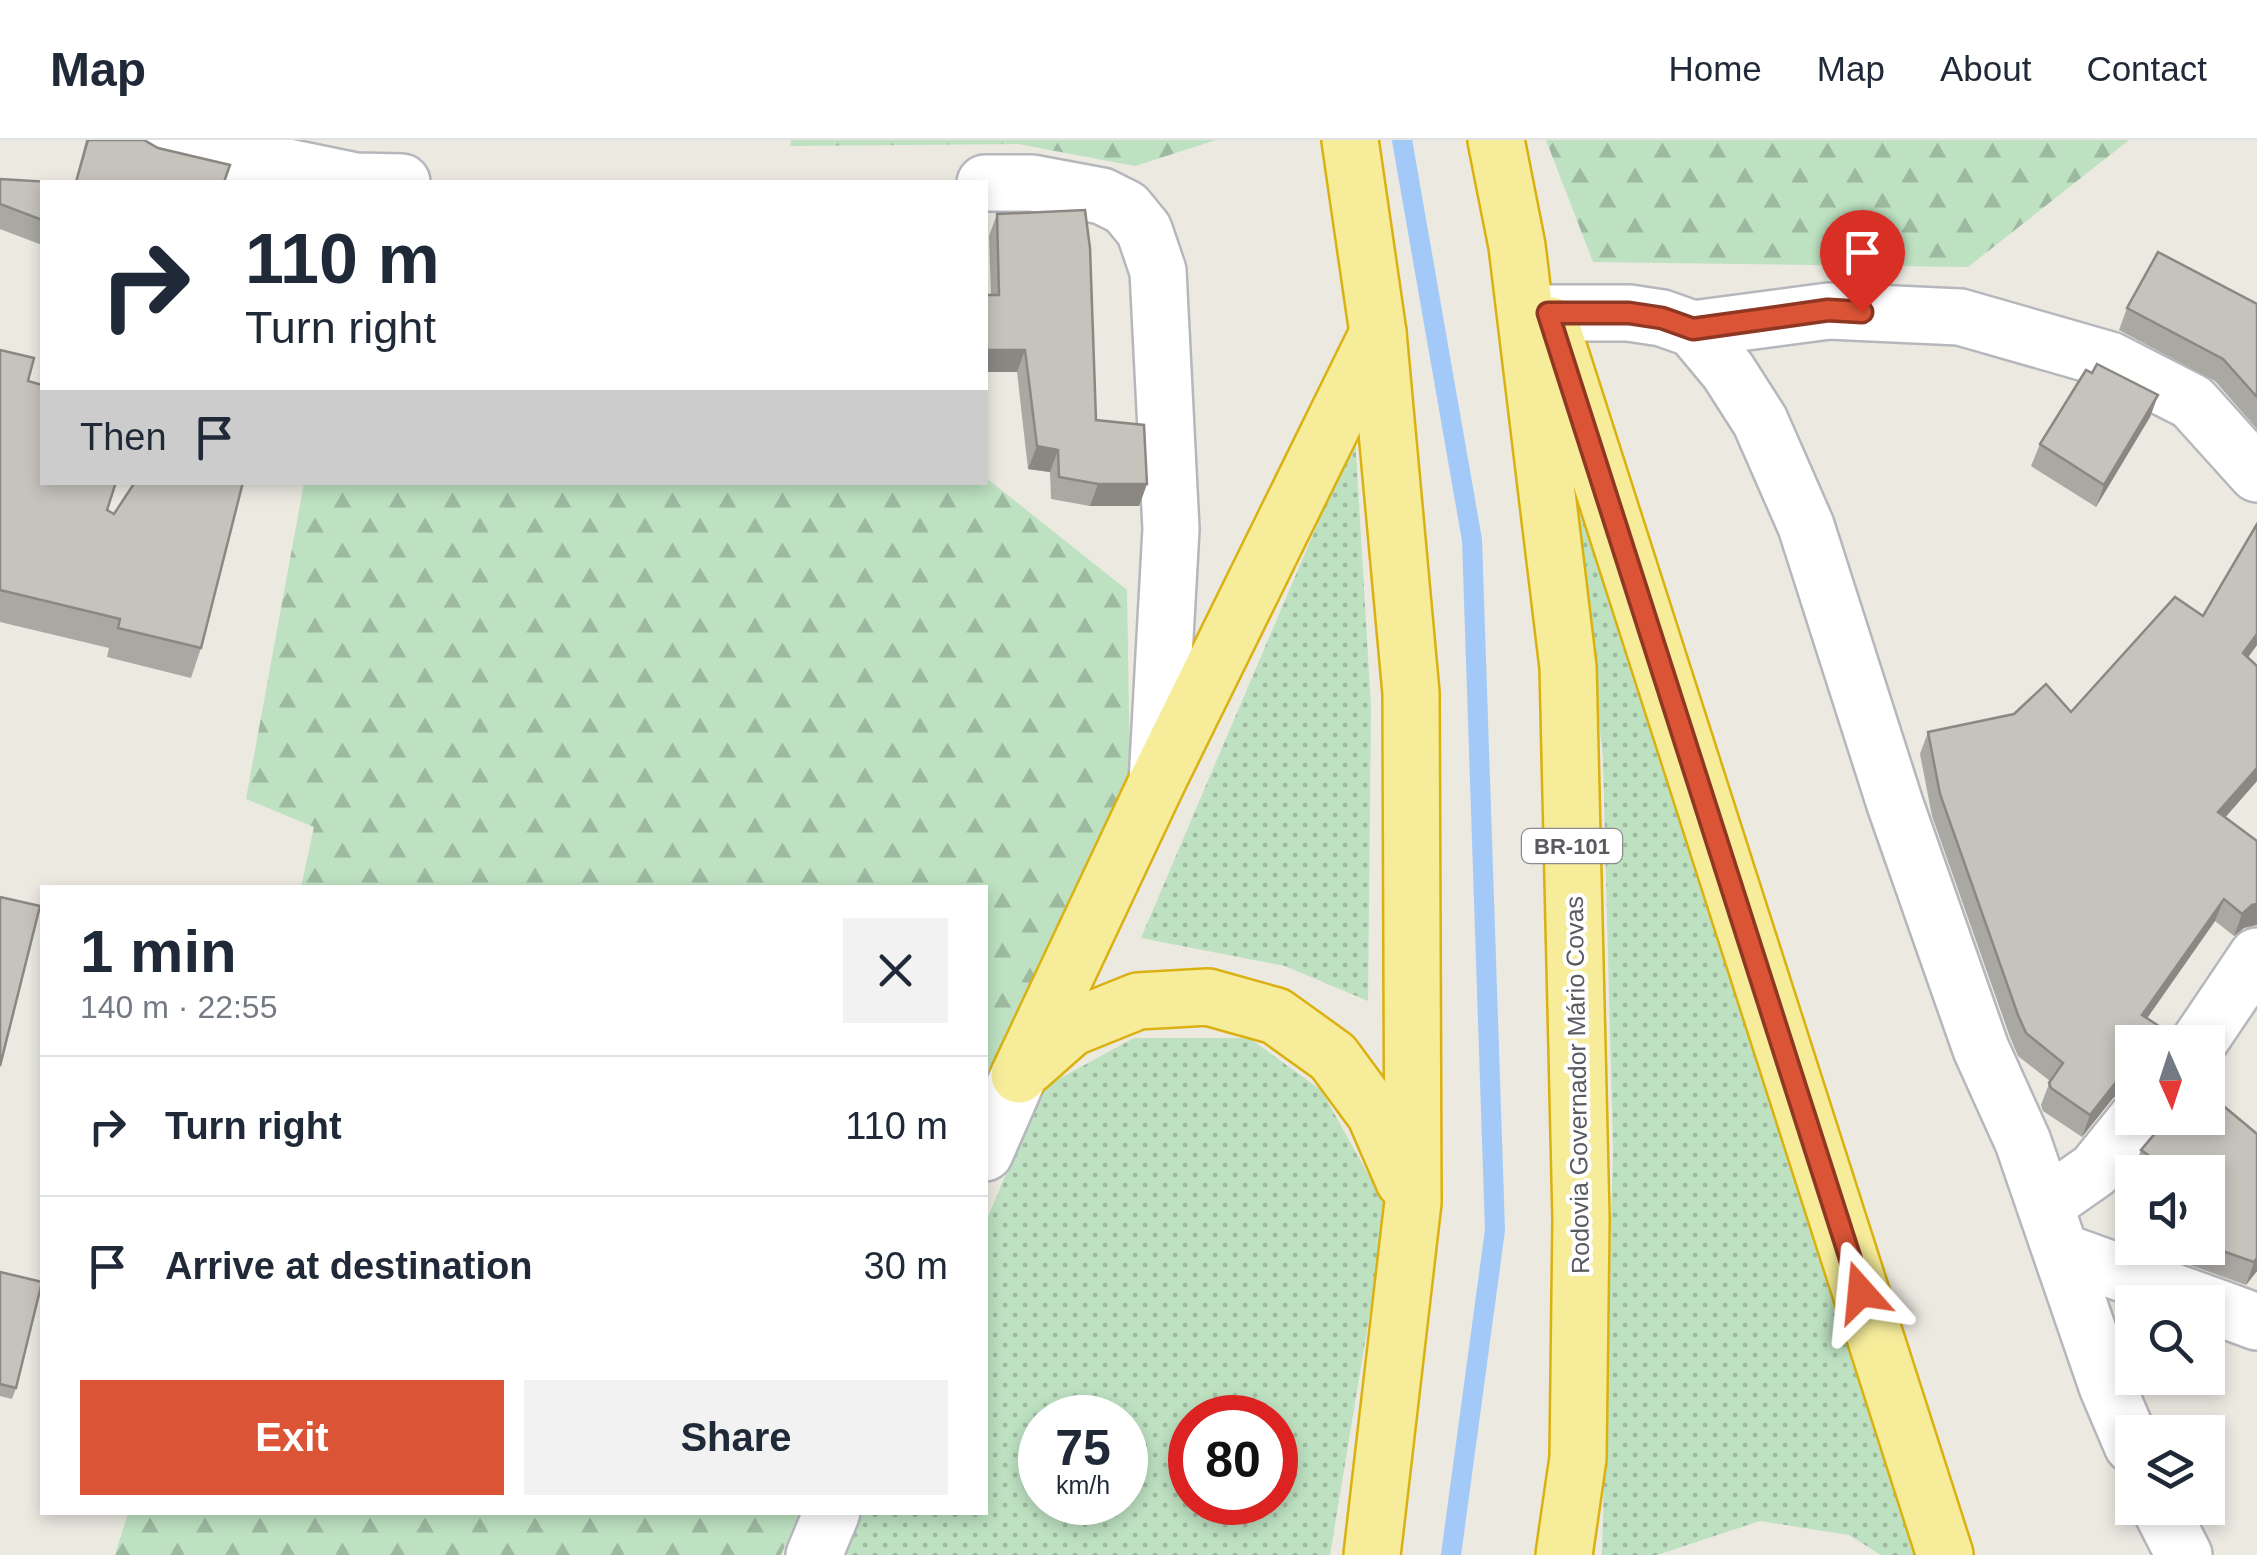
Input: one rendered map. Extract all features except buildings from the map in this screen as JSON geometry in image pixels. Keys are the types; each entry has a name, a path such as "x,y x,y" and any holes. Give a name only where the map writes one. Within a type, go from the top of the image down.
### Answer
{"highway":[{"path":"1350,140 1378,333 1411,693 1413,1202 1372,1555"},
{"name":"Rodovia Governador Mário Covas","path":"1496,140 1517,246 1568,667 1581,1219 1578,1458 1564,1555"},
{"path":"1517,246 1548,313 1945,1555"},
{"path":"1018,1074 1378,333"},
{"path":"1018,1074 1071,1028 1138,1001 1208,996 1276,1016 1333,1057 1344,1071 1375,1114 1413,1202"}],"street":[{"path":"157,140 350,180"},
{"path":"988,183 1032,183 1102,196 1126,208 1144,230 1158,272 1171,529 1158,782"},
{"path":"1548,313 1629,313 1662,318 1693,329 1828,310 1960,317 2110,360 2192,402 2257,474"},
{"path":"1693,329 1728,371 1760,421 1806,526 1895,804 1981,1049 2023,1142 2119,1415"},
{"path":"2210,1025 2257,956"},
{"path":"988,1147 1018,1074"},
{"path":"2054,1228 2124,1135"},
{"path":"2054,1228 2167,1285"},
{"path":"2225,1311 2257,1322"},
{"path":"814,1555 831,1515"},
{"path":"2169,1525 2184,1555"}],"green space":[{"path":"791,140 1216,140 1135,166 1018,144 790,146"},
{"path":"1546,140 2129,140 1968,267 1593,262"},
{"path":"1355,436 1371,707 1368,1001 1285,966 1141,938"},
{"path":"988,479 1127,590 1130,775 988,1087 988,885 301,885 314,827 246,799 304,485 988,485"},
{"path":"1574,481 1916,1555 1881,1555 1849,1535 1760,1521 1657,1555 1602,1555 1613,1150 1603,759"},
{"path":"1134,1038 1249,1038 1321,1090 1387,1208 1330,1555 846,1555 862,1515 988,1515 988,1217 1042,1088"},
{"path":"127,1515 798,1515 781,1555 115,1555"}],"waterway":[{"path":"1402,140 1472,540 1495,1230 1451,1555"}],"route":[{"path":"1861,1292 1548,313 1629,313 1662,318 1693,329 1828,310 1862,312"}]}
